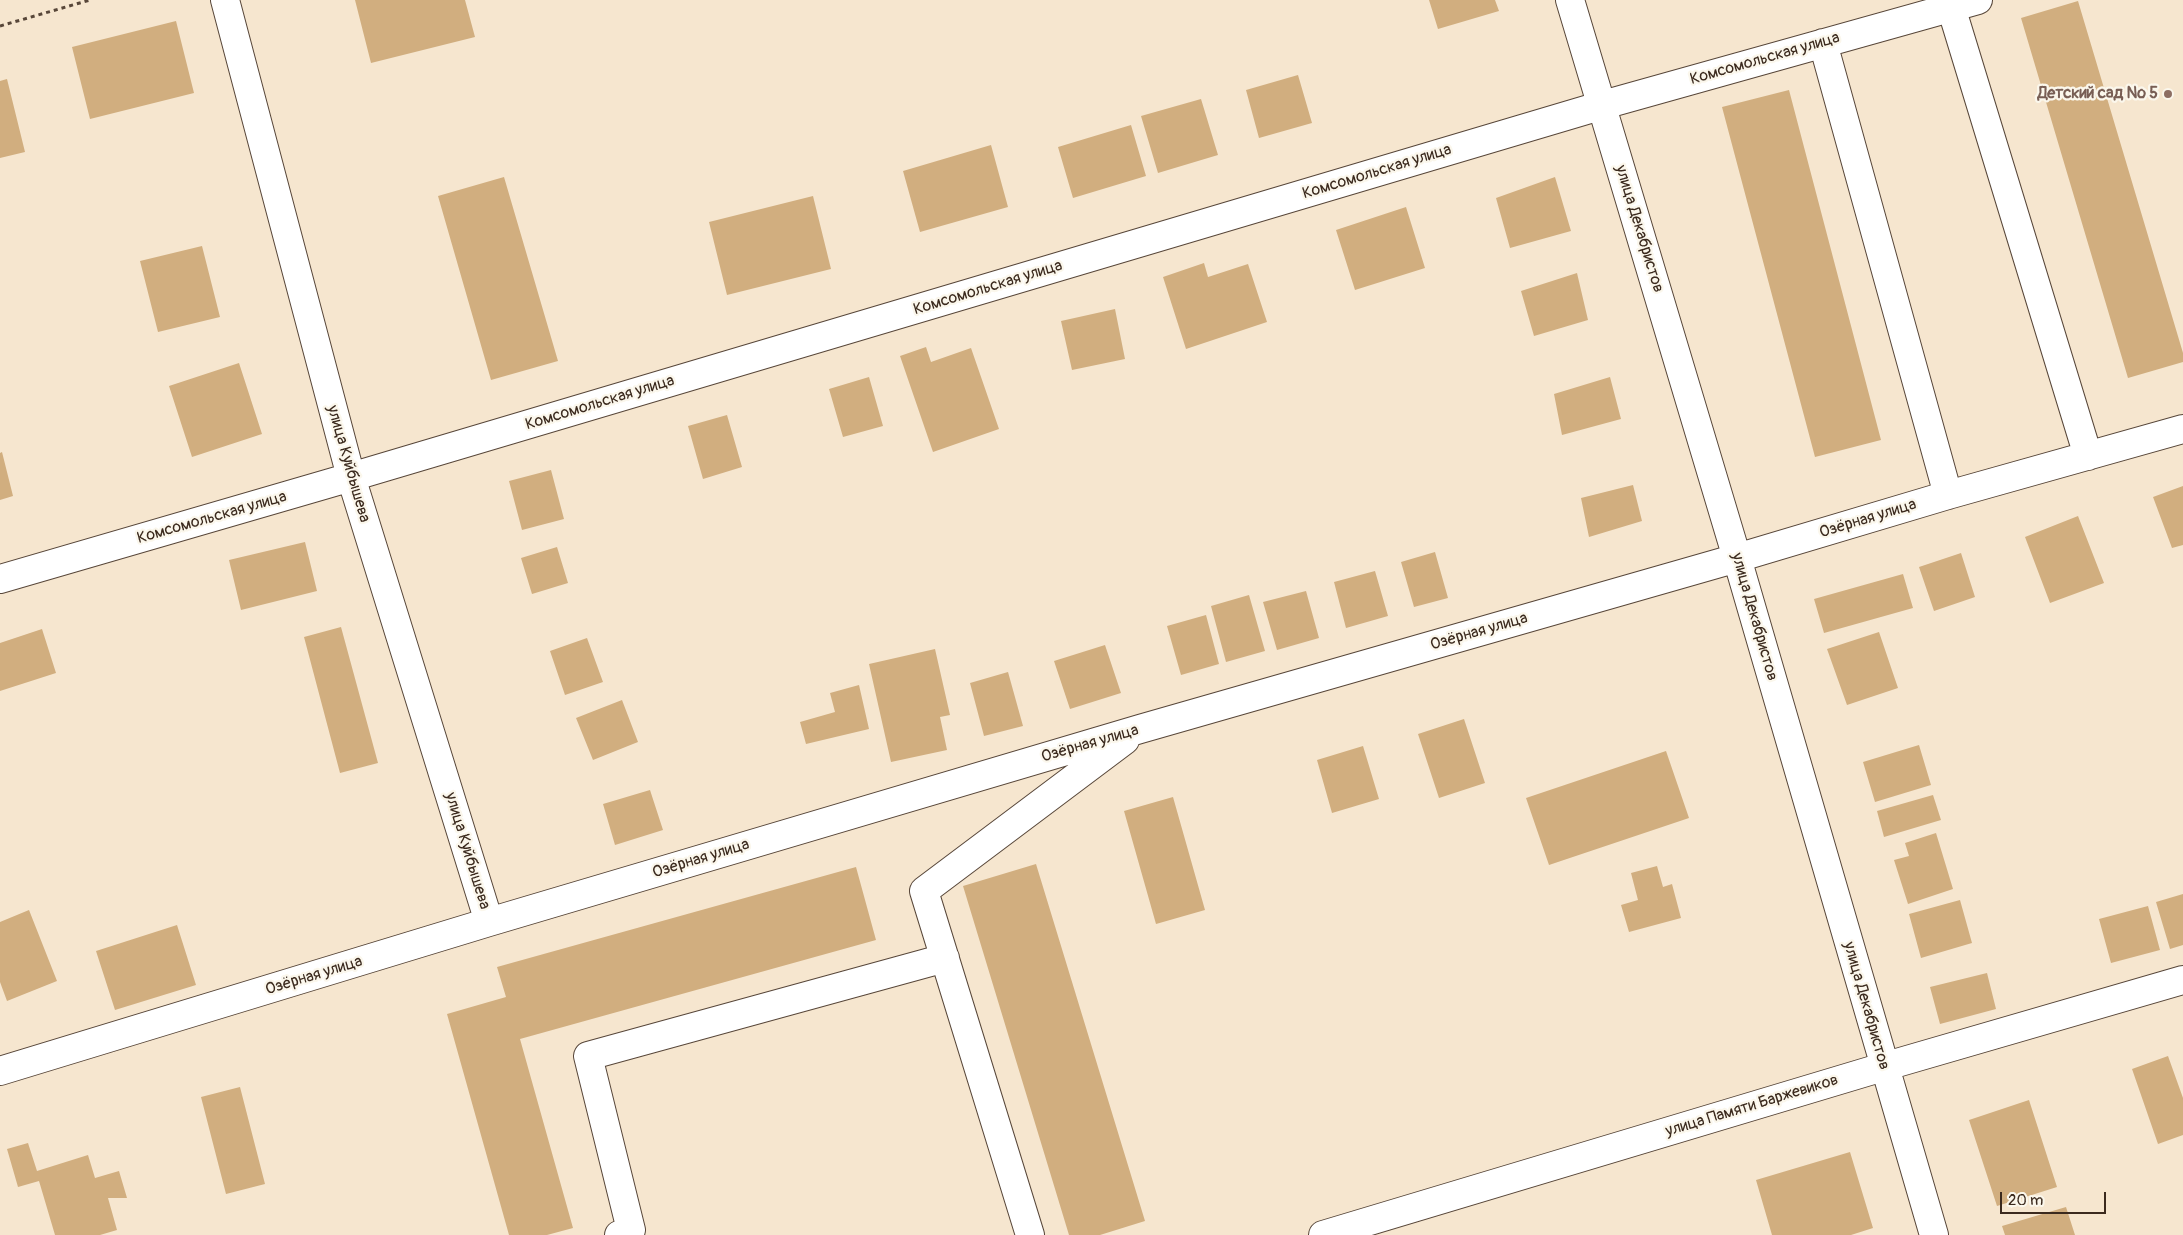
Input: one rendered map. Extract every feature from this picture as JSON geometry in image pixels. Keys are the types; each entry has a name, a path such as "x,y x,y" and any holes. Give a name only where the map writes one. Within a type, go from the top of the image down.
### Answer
{"street":[{"name":"улица Куйбышева","path":"225,0 351,477 489,922"},
{"name":"улица Декабристов","path":"1570,0 1603,105 1737,558 1934,1235"},
{"name":"Комсомольская улица","path":"0,579 351,477 1603,105 1978,0"},
{"path":"1951,7 2088,456"},
{"path":"1824,43 1948,495"},
{"name":"Озёрная улица","path":"0,1071 489,922 1140,729 1737,558 1948,495 2183,429"},
{"path":"1030,1235 924,891 1140,729"},
{"path":"619,1235 631,1230 588,1056 945,958"},
{"name":"улица Памяти Баржевиков","path":"1323,1235 1884,1067 2183,980"}],"path":[{"path":"0,26 90,0"}],"building":[{"path":"355,0 465,0 475,37 371,63"},
{"path":"1429,0 1495,0 1499,11 1438,29"},
{"path":"2078,1 2183,353 2183,362 2128,378 2021,18"},
{"path":"176,21 194,93 90,119 72,47"},
{"path":"1298,75 1312,123 1259,138 1246,90"},
{"path":"7,79 25,152 0,158 0,81"},
{"path":"1789,90 1881,440 1815,457 1722,107"},
{"path":"1201,99 1218,155 1158,173 1141,116"},
{"path":"1131,125 1146,176 1073,198 1058,147"},
{"path":"991,145 1008,207 920,232 903,171"},
{"path":"504,177 558,361 491,380 438,196"},
{"path":"1555,177 1571,231 1510,248 1496,198"},
{"path":"813,196 831,269 727,295 709,222"},
{"path":"1406,207 1425,268 1355,290 1336,230"},
{"path":"202,246 220,317 158,332 140,261"},
{"path":"1204,263 1208,277 1248,264 1267,322 1186,349 1163,277"},
{"path":"1577,273 1588,320 1534,336 1521,291"},
{"path":"1115,309 1125,359 1072,370 1061,321"},
{"path":"926,347 931,362 971,348 999,429 933,452 900,356"},
{"path":"239,363 262,434 192,457 169,386"},
{"path":"869,377 883,426 843,437 829,389"},
{"path":"1610,377 1621,419 1562,435 1554,394"},
{"path":"727,415 742,467 703,479 688,426"},
{"path":"2,452 13,496 0,500 0,453"},
{"path":"551,470 564,519 522,530 509,481"},
{"path":"1633,485 1642,521 1589,537 1581,498"},
{"path":"2183,486 2183,545 2172,548 2153,497"},
{"path":"2078,516 2104,583 2050,603 2025,537"},
{"path":"305,542 317,591 241,610 229,560"},
{"path":"557,547 568,583 532,594 521,558"},
{"path":"1435,552 1448,598 1414,607 1401,562"},
{"path":"1961,553 1975,597 1934,611 1919,567"},
{"path":"1375,571 1388,616 1346,628 1334,582"},
{"path":"1903,574 1913,608 1824,633 1814,599"},
{"path":"1306,591 1319,638 1277,650 1263,602"},
{"path":"1249,595 1265,651 1226,662 1211,606"},
{"path":"1206,615 1219,664 1181,675 1167,626"},
{"path":"341,627 378,763 340,773 304,637"},
{"path":"42,629 56,673 0,691 0,643"},
{"path":"1879,632 1898,688 1847,705 1827,649"},
{"path":"587,638 603,682 565,695 550,651"},
{"path":"1105,645 1121,693 1070,709 1054,661"},
{"path":"935,649 950,715 940,717 947,750 891,762 869,664"},
{"path":"1008,672 1023,726 984,736 970,683"},
{"path":"859,685 869,729 806,744 800,722 835,712 830,693"},
{"path":"622,700 638,742 593,760 576,718"},
{"path":"1464,719 1485,783 1439,798 1418,734"},
{"path":"1919,745 1931,785 1875,802 1863,762"},
{"path":"1363,746 1379,799 1332,813 1317,760"},
{"path":"1666,751 1689,818 1549,865 1526,798"},
{"path":"650,790 663,830 615,845 603,804"},
{"path":"1933,795 1941,820 1884,837 1877,811"},
{"path":"1173,797 1205,910 1156,924 1124,811"},
{"path":"1936,833 1953,889 1908,904 1894,860 1909,856 1905,843"},
{"path":"1036,864 1145,1221 1100,1235 1069,1235 963,886"},
{"path":"1657,866 1663,887 1672,884 1681,918 1629,932 1621,905 1638,900 1631,873"},
{"path":"856,867 876,940 520,1039 573,1228 547,1235 509,1235 447,1014 506,997 497,967"},
{"path":"2183,894 2183,945 2170,949 2156,902"},
{"path":"1960,900 1972,943 1921,958 1909,914"},
{"path":"2148,906 2160,950 2111,963 2099,919"},
{"path":"29,910 57,981 7,1001 0,982 0,922"},
{"path":"177,925 196,985 115,1010 96,951"},
{"path":"1987,973 1996,1009 1940,1024 1930,987"},
{"path":"2168,1056 2183,1098 2183,1135 2158,1144 2132,1069"},
{"path":"240,1087 265,1184 226,1194 201,1097"},
{"path":"2029,1100 2057,1187 1997,1206 1969,1120"},
{"path":"28,1143 37,1171 88,1155 95,1178 119,1171 127,1198 108,1198 117,1230 100,1235 55,1235 39,1181 18,1187 7,1149"},
{"path":"1850,1152 1873,1228 1851,1235 1772,1235 1756,1180"},
{"path":"2066,1207 2075,1235 2005,1235 2002,1226"}],"place":[{"name":"Детский сад № 5","path":"2168,94"}]}
